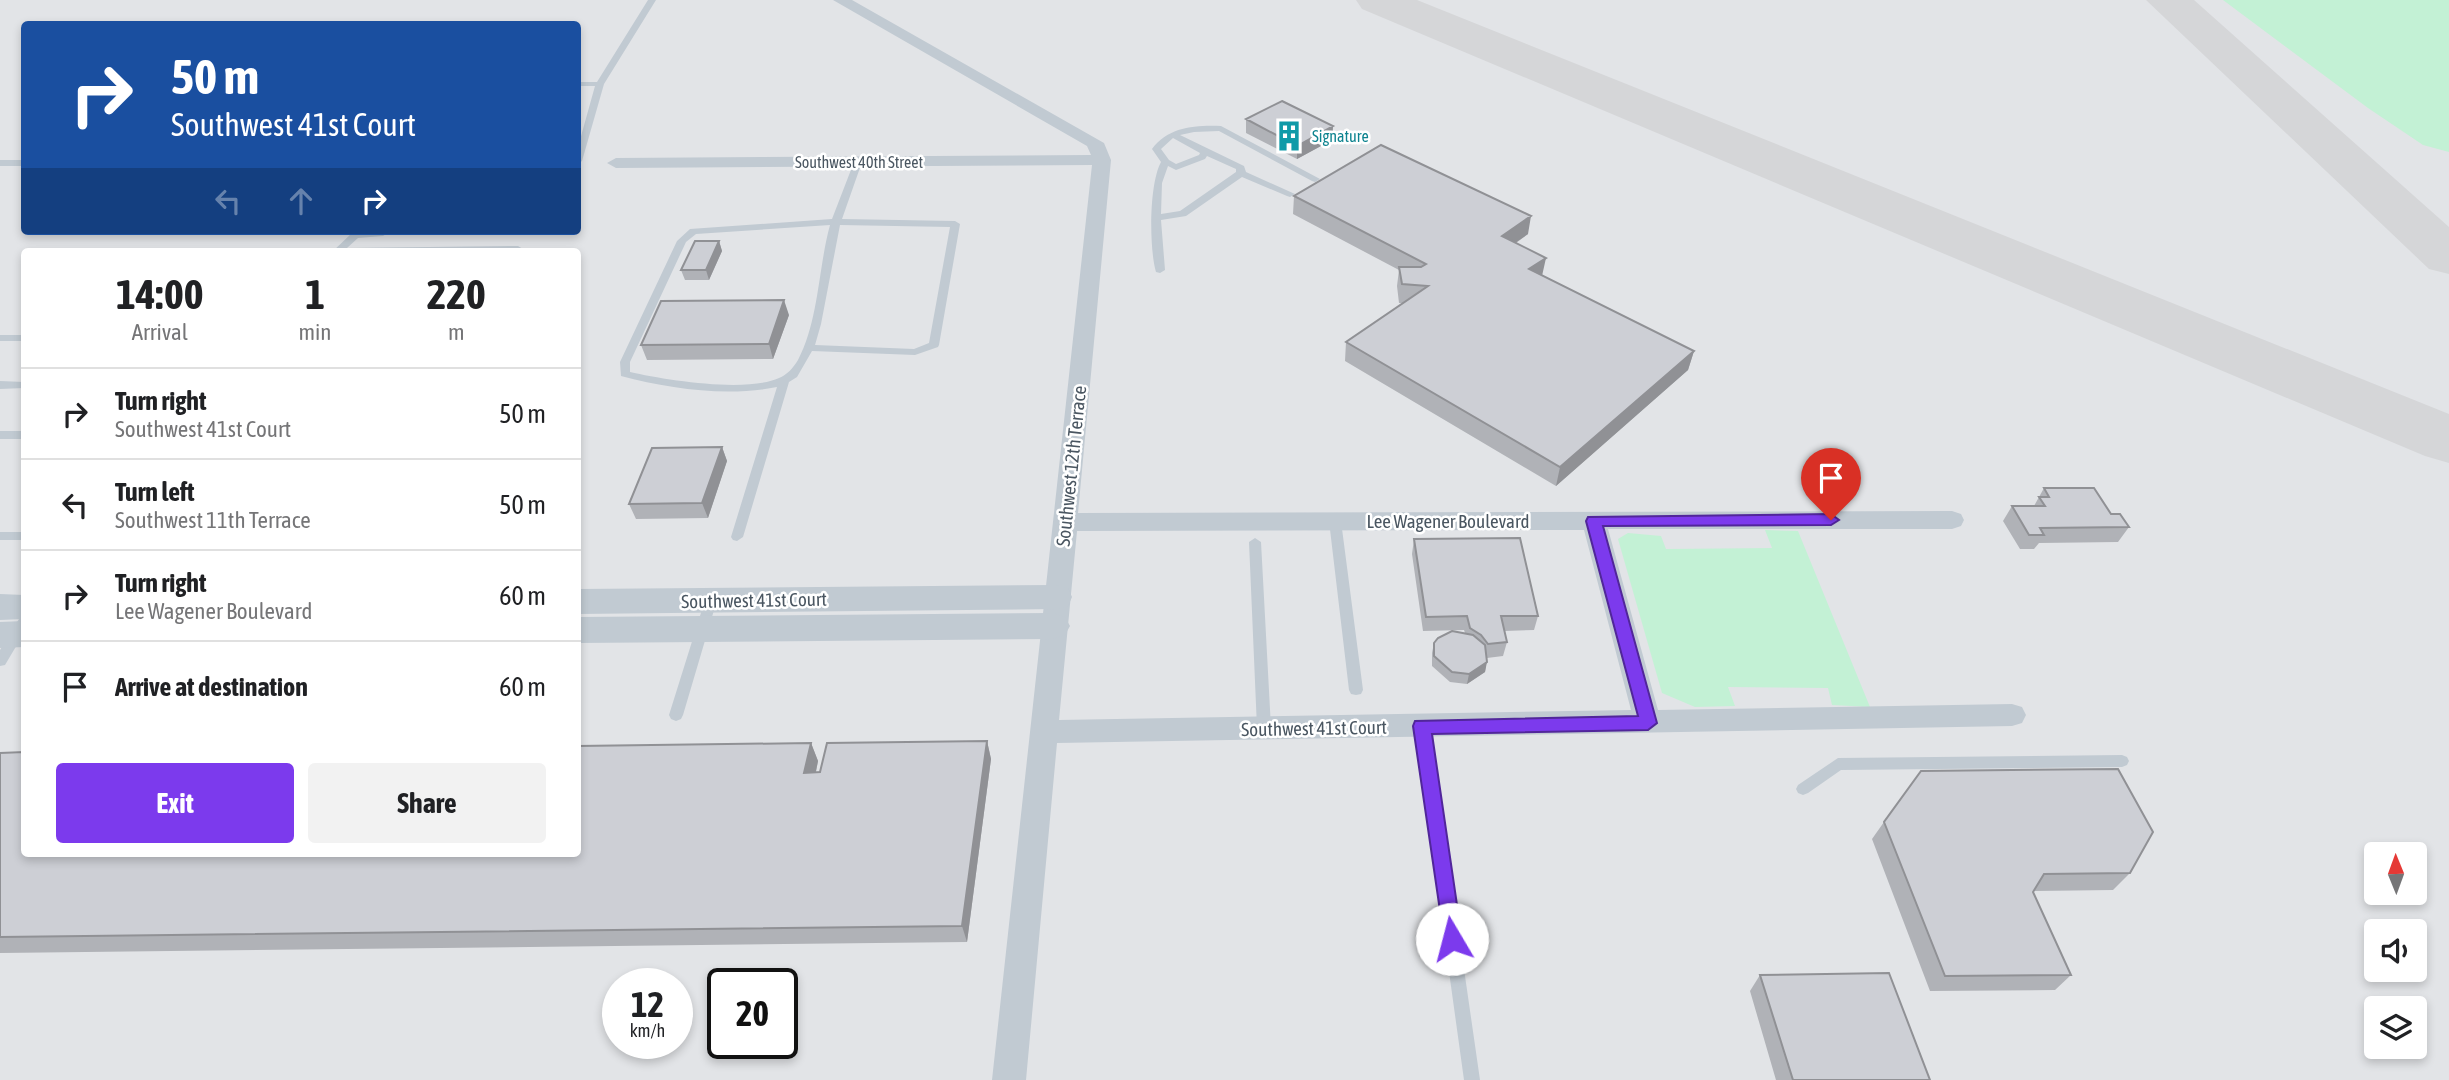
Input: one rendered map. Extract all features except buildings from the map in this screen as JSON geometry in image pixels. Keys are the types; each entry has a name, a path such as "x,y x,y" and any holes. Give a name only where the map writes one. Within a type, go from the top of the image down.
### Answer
{"street":[{"path":"841,0 1095,143 1102,160"},
{"name":"Southwest 40th Street","path":"617,163 1102,160"},
{"name":"Southwest 12th Terrace","path":"1009,1080 1054,611 1102,160"},
{"name":"Lee Wagener Boulevard","path":"1065,522 1952,520"},
{"path":"1594,521 1648,723"},
{"name":"Southwest 41st Court","path":"581,602 707,615"},
{"name":"Southwest 41st Court","path":"581,630 707,615 1054,611"},
{"name":"Southwest 41st Court","path":"1044,732 2012,715"}],"lane":[{"path":"581,150 600,84 652,0"},
{"path":"581,84 600,84"},
{"path":"1205,152 1185,165 1176,167 1166,163 1156,149 1159,143 1174,135 1204,127 1221,129 1315,179"},
{"path":"1174,135 1241,168 1241,173"},
{"path":"808,348 915,352 934,345 955,224 835,222 692,232 682,241 625,362 625,374 700,388 775,383 791,377 808,348 835,222 858,162"},
{"path":"0,163 21,163"},
{"path":"1160,270 1156,191 1161,168 1166,163"},
{"path":"1241,173 1290,194"},
{"path":"1158,217 1183,214 1241,173"},
{"path":"342,248 355,235"},
{"path":"0,338 21,338"},
{"path":"737,537 784,380"},
{"path":"0,385 21,385"},
{"path":"0,435 21,435"},
{"path":"1335,521 1356,690"},
{"path":"0,536 21,536"},
{"path":"1255,542 1264,729"},
{"path":"676,715 707,615"},
{"path":"1422,726 1472,1080"},
{"path":"1803,789 1838,764 2122,761"}],"shaded area":[{"path":"0,0 2449,0 2449,1080 0,1080"}],"green space":[{"path":"2223,0 2449,0 2449,152 2423,145 2368,108"},
{"path":"1765,530 1798,531 1870,707 1832,705 1828,688 1728,687 1735,706 1695,707 1662,693 1618,539 1628,533 1661,536 1666,549 1772,548"}],"taxiway":[{"path":"1378,0 2449,440"},
{"path":"2168,0 2449,257"}],"place":[{"name":"Signature","path":"1289,136"}],"route":[{"path":"1452,939 1422,726 1648,723 1594,521 1831,520"}]}
